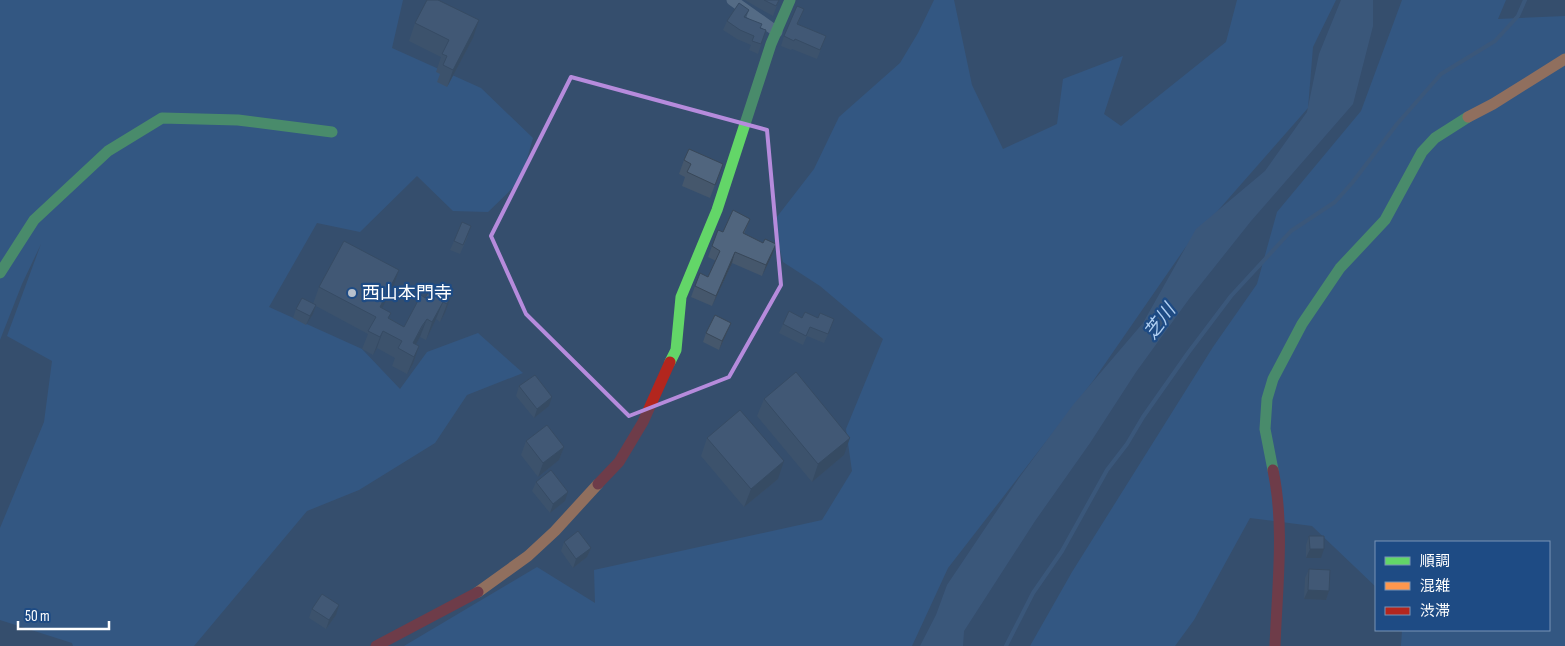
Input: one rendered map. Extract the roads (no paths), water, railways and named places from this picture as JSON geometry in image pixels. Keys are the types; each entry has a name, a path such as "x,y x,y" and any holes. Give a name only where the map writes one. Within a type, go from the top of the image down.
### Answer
{"street":[{"path":"732,0 777,32"},
{"path":"376,646 474,594 528,556 555,531 619,462 643,422 676,350 681,297 717,210 746,119 790,0"},
{"path":"1275,646 1279,530 1276,484 1265,429 1267,399 1273,379 1302,324 1340,268 1385,220 1422,152 1435,138 1458,122 1493,104 1565,59"},
{"path":"0,273 34,220 108,151 162,118 230,120 332,132"}],"water":[{"name":"芝川","path":"1341,0 1373,0 1373,26 1353,104 1251,221 1189,299 1136,372 1090,443 1035,521 964,631 963,646 920,646 936,615 947,585 1019,478 1073,405 1143,323 1196,229 1265,171 1307,112 1319,54"}],"waterway":[{"path":"1006,646 1033,593 1062,551 1107,470 1127,444 1143,417 1188,353 1231,296 1291,231 1335,202 1397,124 1441,74 1495,41 1518,16 1525,0"}],"place":[{"name":"西山本門寺","path":"352,293"}]}
